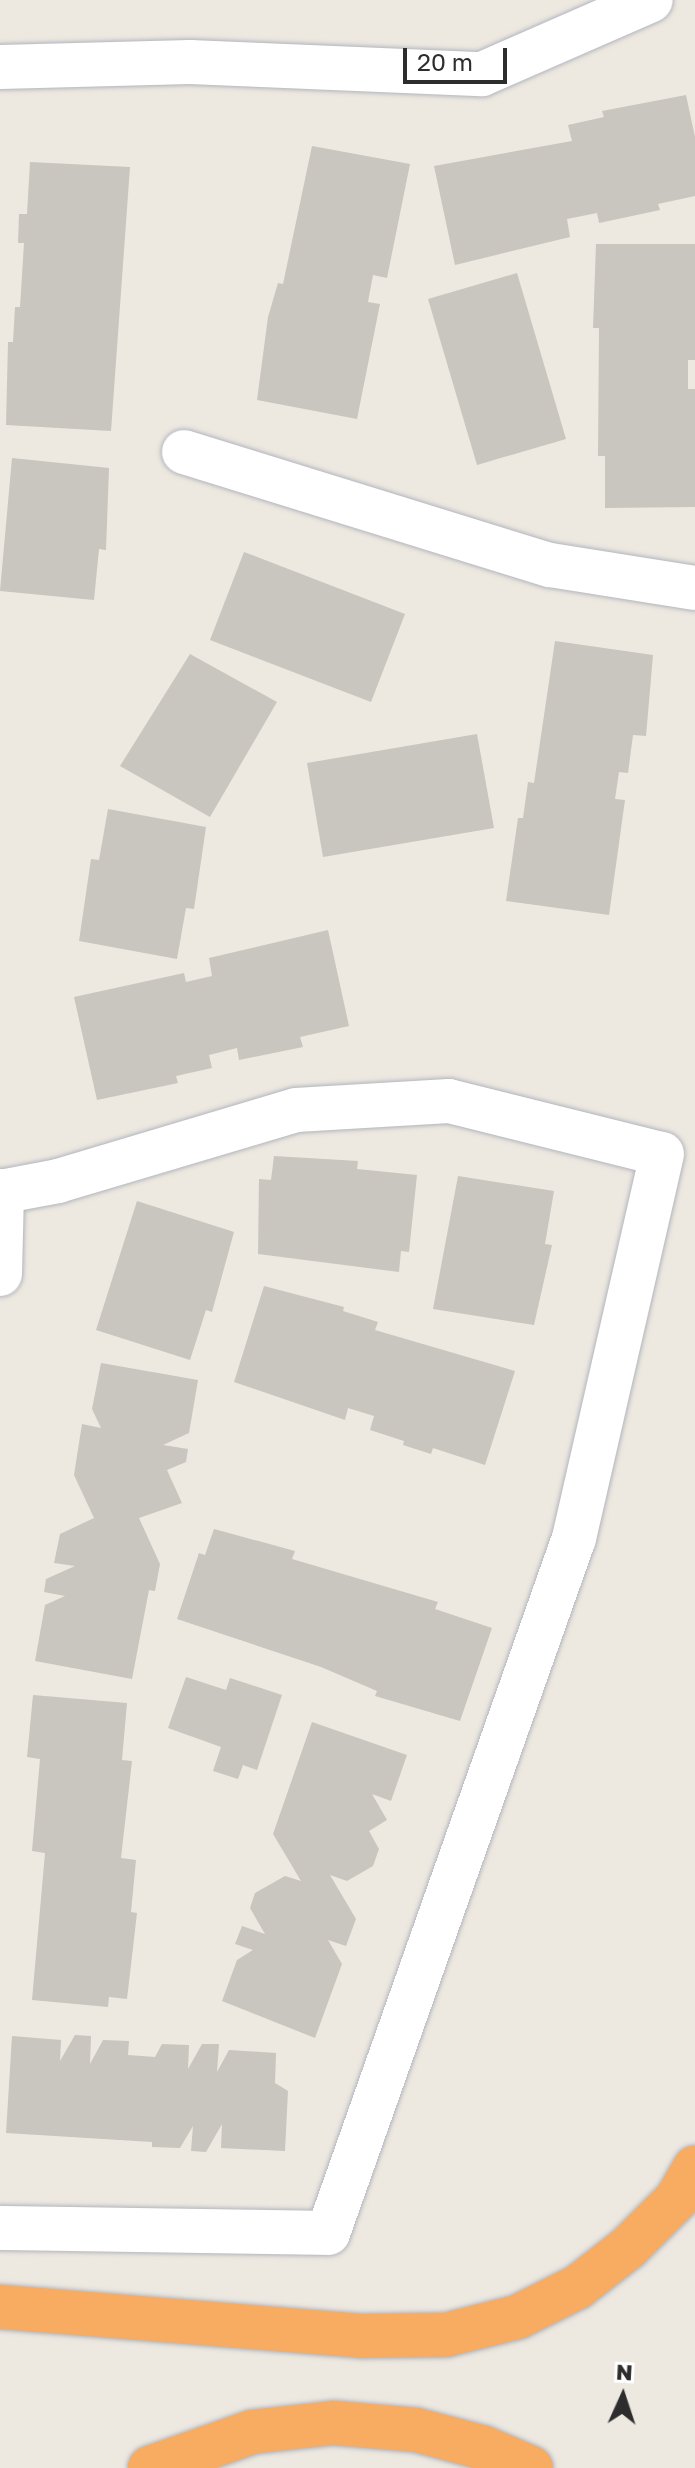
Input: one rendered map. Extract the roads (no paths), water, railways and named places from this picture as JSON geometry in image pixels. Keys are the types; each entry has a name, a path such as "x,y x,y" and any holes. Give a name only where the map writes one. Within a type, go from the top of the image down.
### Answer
{"highway":[{"path":"1,2306 363,2336 446,2335 518,2317 578,2287 628,2248 677,2199 695,2168"},
{"path":"150,2468 252,2432 334,2423 416,2430 484,2448 531,2468"}],"lane":[{"path":"0,67 222,62 482,74 651,0"},
{"path":"184,452 550,565 695,588"},
{"path":"0,1274 1,1192 58,1181 296,1110 449,1101 662,1154 574,1538 328,2233 0,2228"}]}
